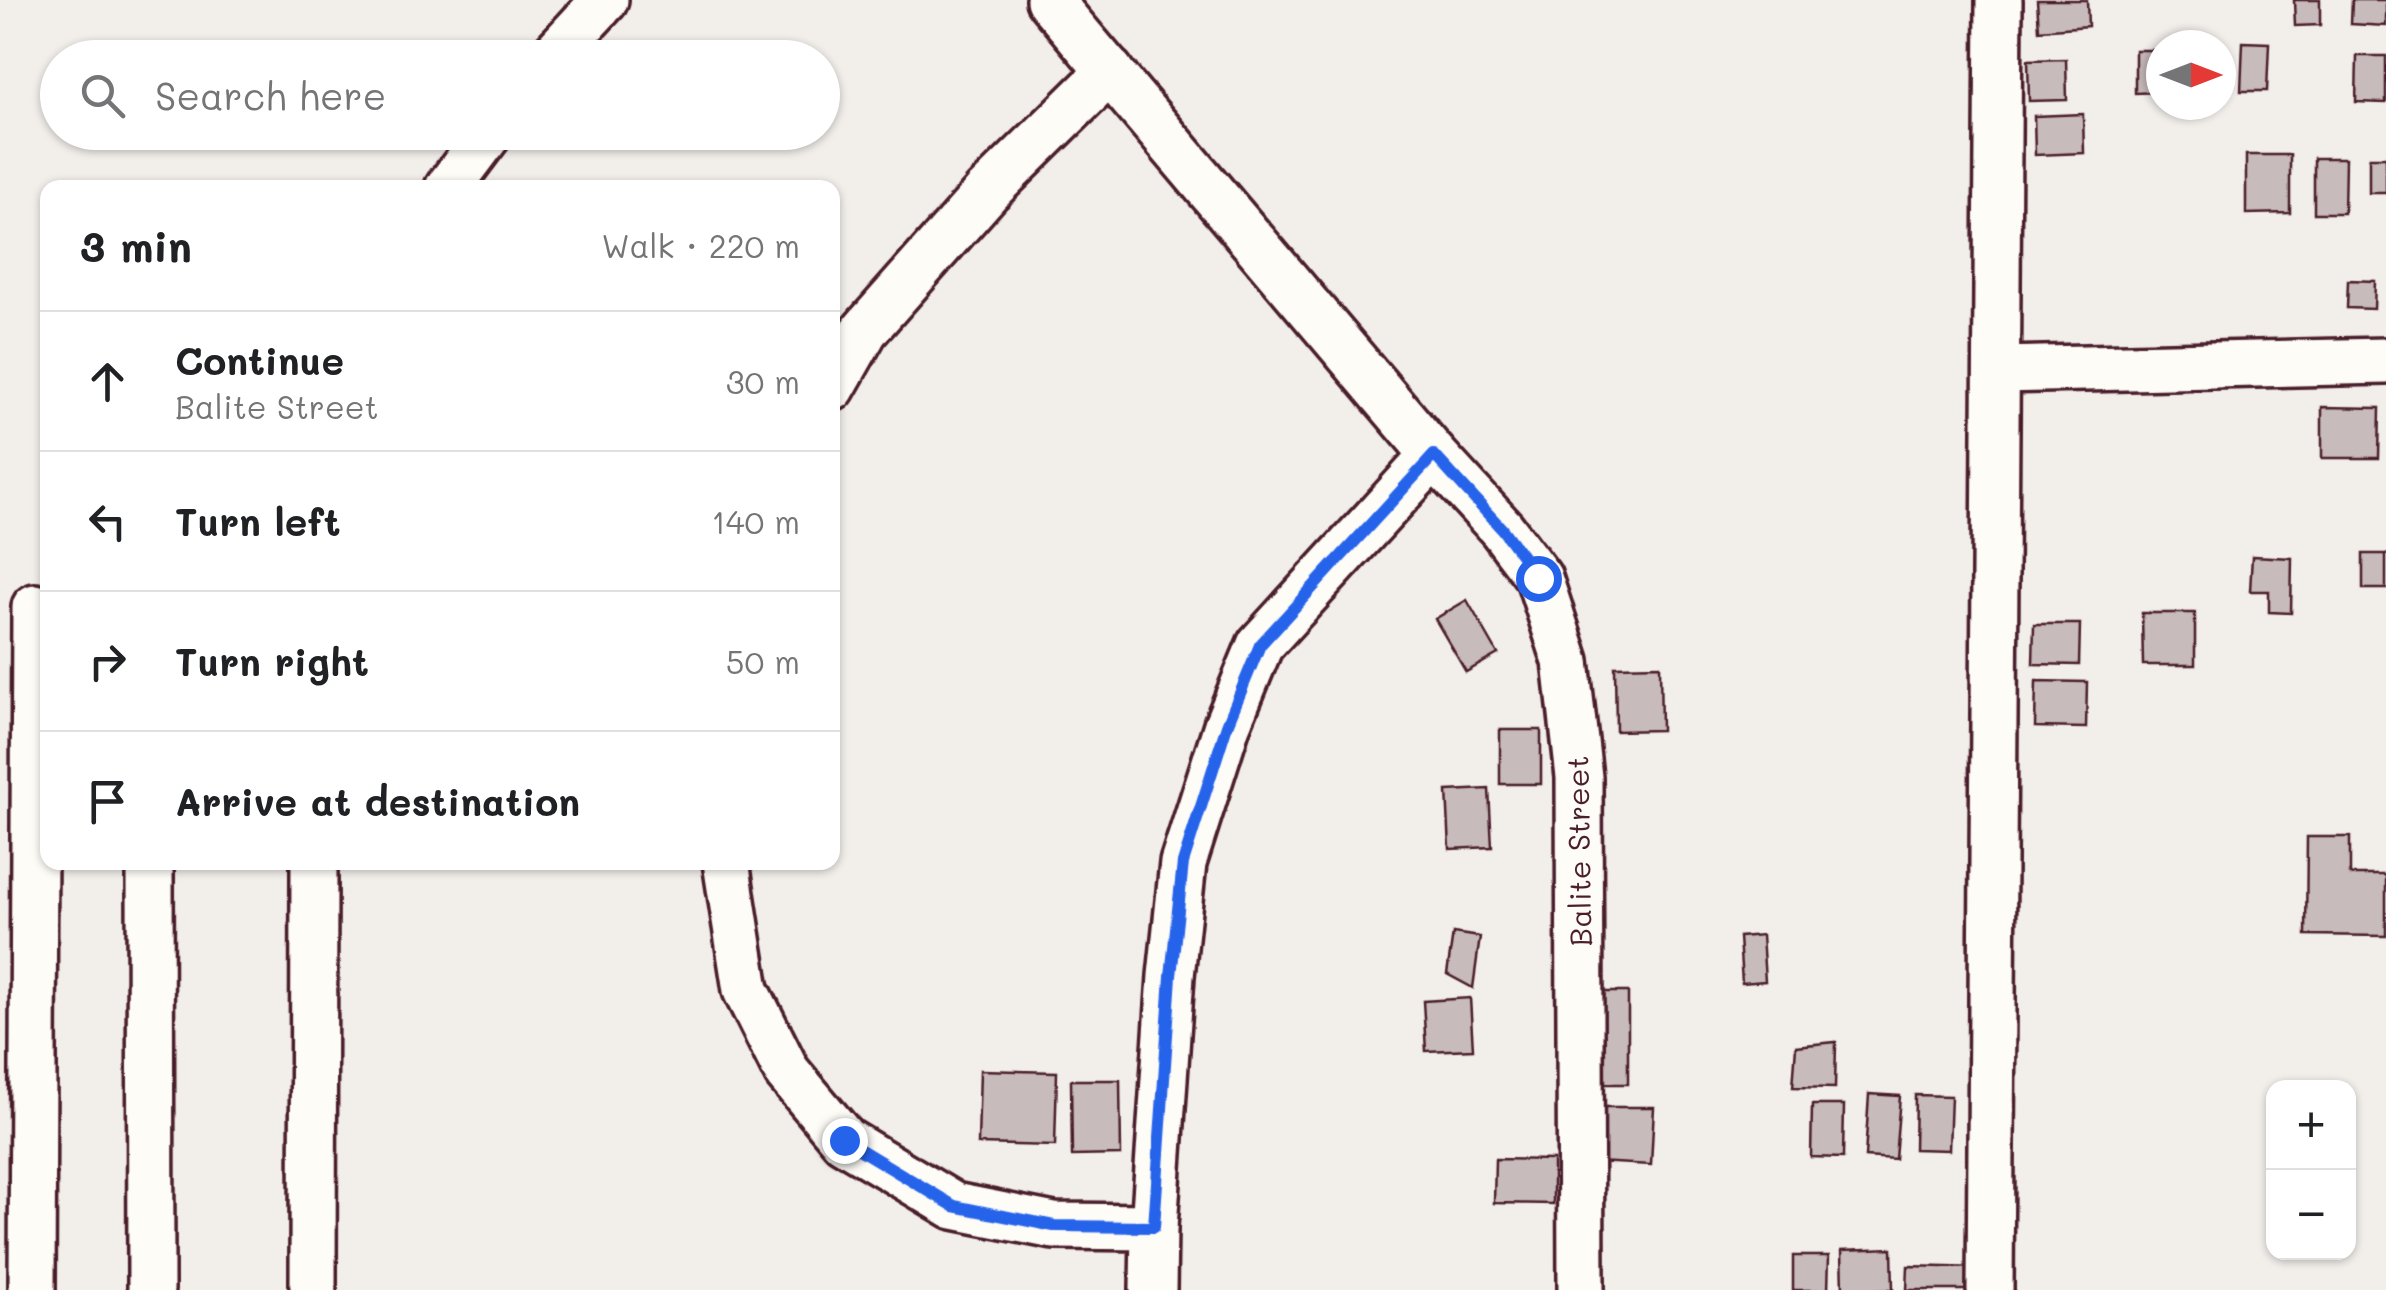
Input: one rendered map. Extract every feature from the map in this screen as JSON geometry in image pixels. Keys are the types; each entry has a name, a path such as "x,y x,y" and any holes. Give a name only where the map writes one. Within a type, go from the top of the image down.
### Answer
{"street":[{"path":"568,40 605,0"},
{"path":"840,374 866,330 987,192 1110,72 1049,0"},
{"path":"1990,1290 1999,0"},
{"name":"Balite Street","path":"1110,72 1434,455 1502,529 1538,578 1566,661 1579,777 1581,1290"},
{"path":"454,180 476,150"},
{"path":"1997,370 2386,361"},
{"path":"1153,1290 1171,976 1183,863 1227,725 1260,645 1434,455"},
{"path":"28,609 32,1290"},
{"path":"150,870 151,1290"},
{"path":"313,1290 314,870"},
{"path":"727,870 746,990 787,1072 844,1140 954,1206 1054,1226 1154,1227"}],"building":[{"path":"2037,0 2087,0 2088,26 2039,30"},
{"path":"2294,0 2320,0 2320,25 2295,26"},
{"path":"2352,0 2386,0 2386,26 2351,24"},
{"path":"2243,42 2269,43 2267,91 2241,91"},
{"path":"2135,50 2146,50 2146,93 2135,93"},
{"path":"2357,56 2386,56 2386,103 2356,102"},
{"path":"2066,59 2067,100 2029,101 2028,60"},
{"path":"2083,114 2084,153 2035,155 2034,116"},
{"path":"2246,155 2290,155 2290,213 2246,214"},
{"path":"2369,157 2386,157 2386,193 2369,193"},
{"path":"2314,158 2345,158 2344,213 2314,213"},
{"path":"2348,280 2375,281 2374,309 2347,308"},
{"path":"2322,407 2380,408 2379,458 2322,458"},
{"path":"2363,554 2386,554 2386,589 2363,589"},
{"path":"2252,556 2292,558 2291,613 2269,612 2269,591 2250,591"},
{"path":"1467,600 1498,654 1466,672 1435,619"},
{"path":"2142,613 2195,613 2195,665 2143,665"},
{"path":"2034,624 2080,624 2079,665 2033,664"},
{"path":"1660,665 1661,730 1616,731 1615,666"},
{"path":"2036,681 2087,682 2086,728 2035,727"},
{"path":"1500,730 1541,730 1541,784 1500,784"},
{"path":"1489,789 1492,847 1450,849 1447,791"},
{"path":"2307,837 2350,837 2350,875 2386,875 2386,936 2306,935"},
{"path":"1453,933 1480,937 1473,988 1447,974"},
{"path":"1762,935 1765,981 1742,983 1739,937"},
{"path":"1597,992 1628,992 1628,1084 1598,1084"},
{"path":"1470,998 1473,1049 1426,1051 1423,1001"},
{"path":"1836,1042 1835,1088 1793,1087 1796,1046"},
{"path":"980,1070 1057,1072 1055,1146 978,1144"},
{"path":"1071,1080 1120,1080 1121,1155 1072,1156"},
{"path":"1869,1094 1900,1096 1895,1159 1865,1157"},
{"path":"1915,1095 1951,1096 1949,1150 1914,1149"},
{"path":"1812,1105 1844,1105 1843,1158 1811,1157"},
{"path":"1596,1107 1654,1107 1651,1165 1596,1162"},
{"path":"1495,1159 1553,1160 1553,1204 1494,1203"},
{"path":"1892,1248 1893,1290 1843,1290 1842,1250"},
{"path":"1793,1256 1829,1256 1828,1290 1793,1290"},
{"path":"1908,1266 1981,1268 1981,1290 1907,1290"}],"route":[{"path":"844,1140 954,1206 1054,1226 1154,1227 1183,863 1227,725 1260,645 1434,455 1502,529 1538,578"}]}
